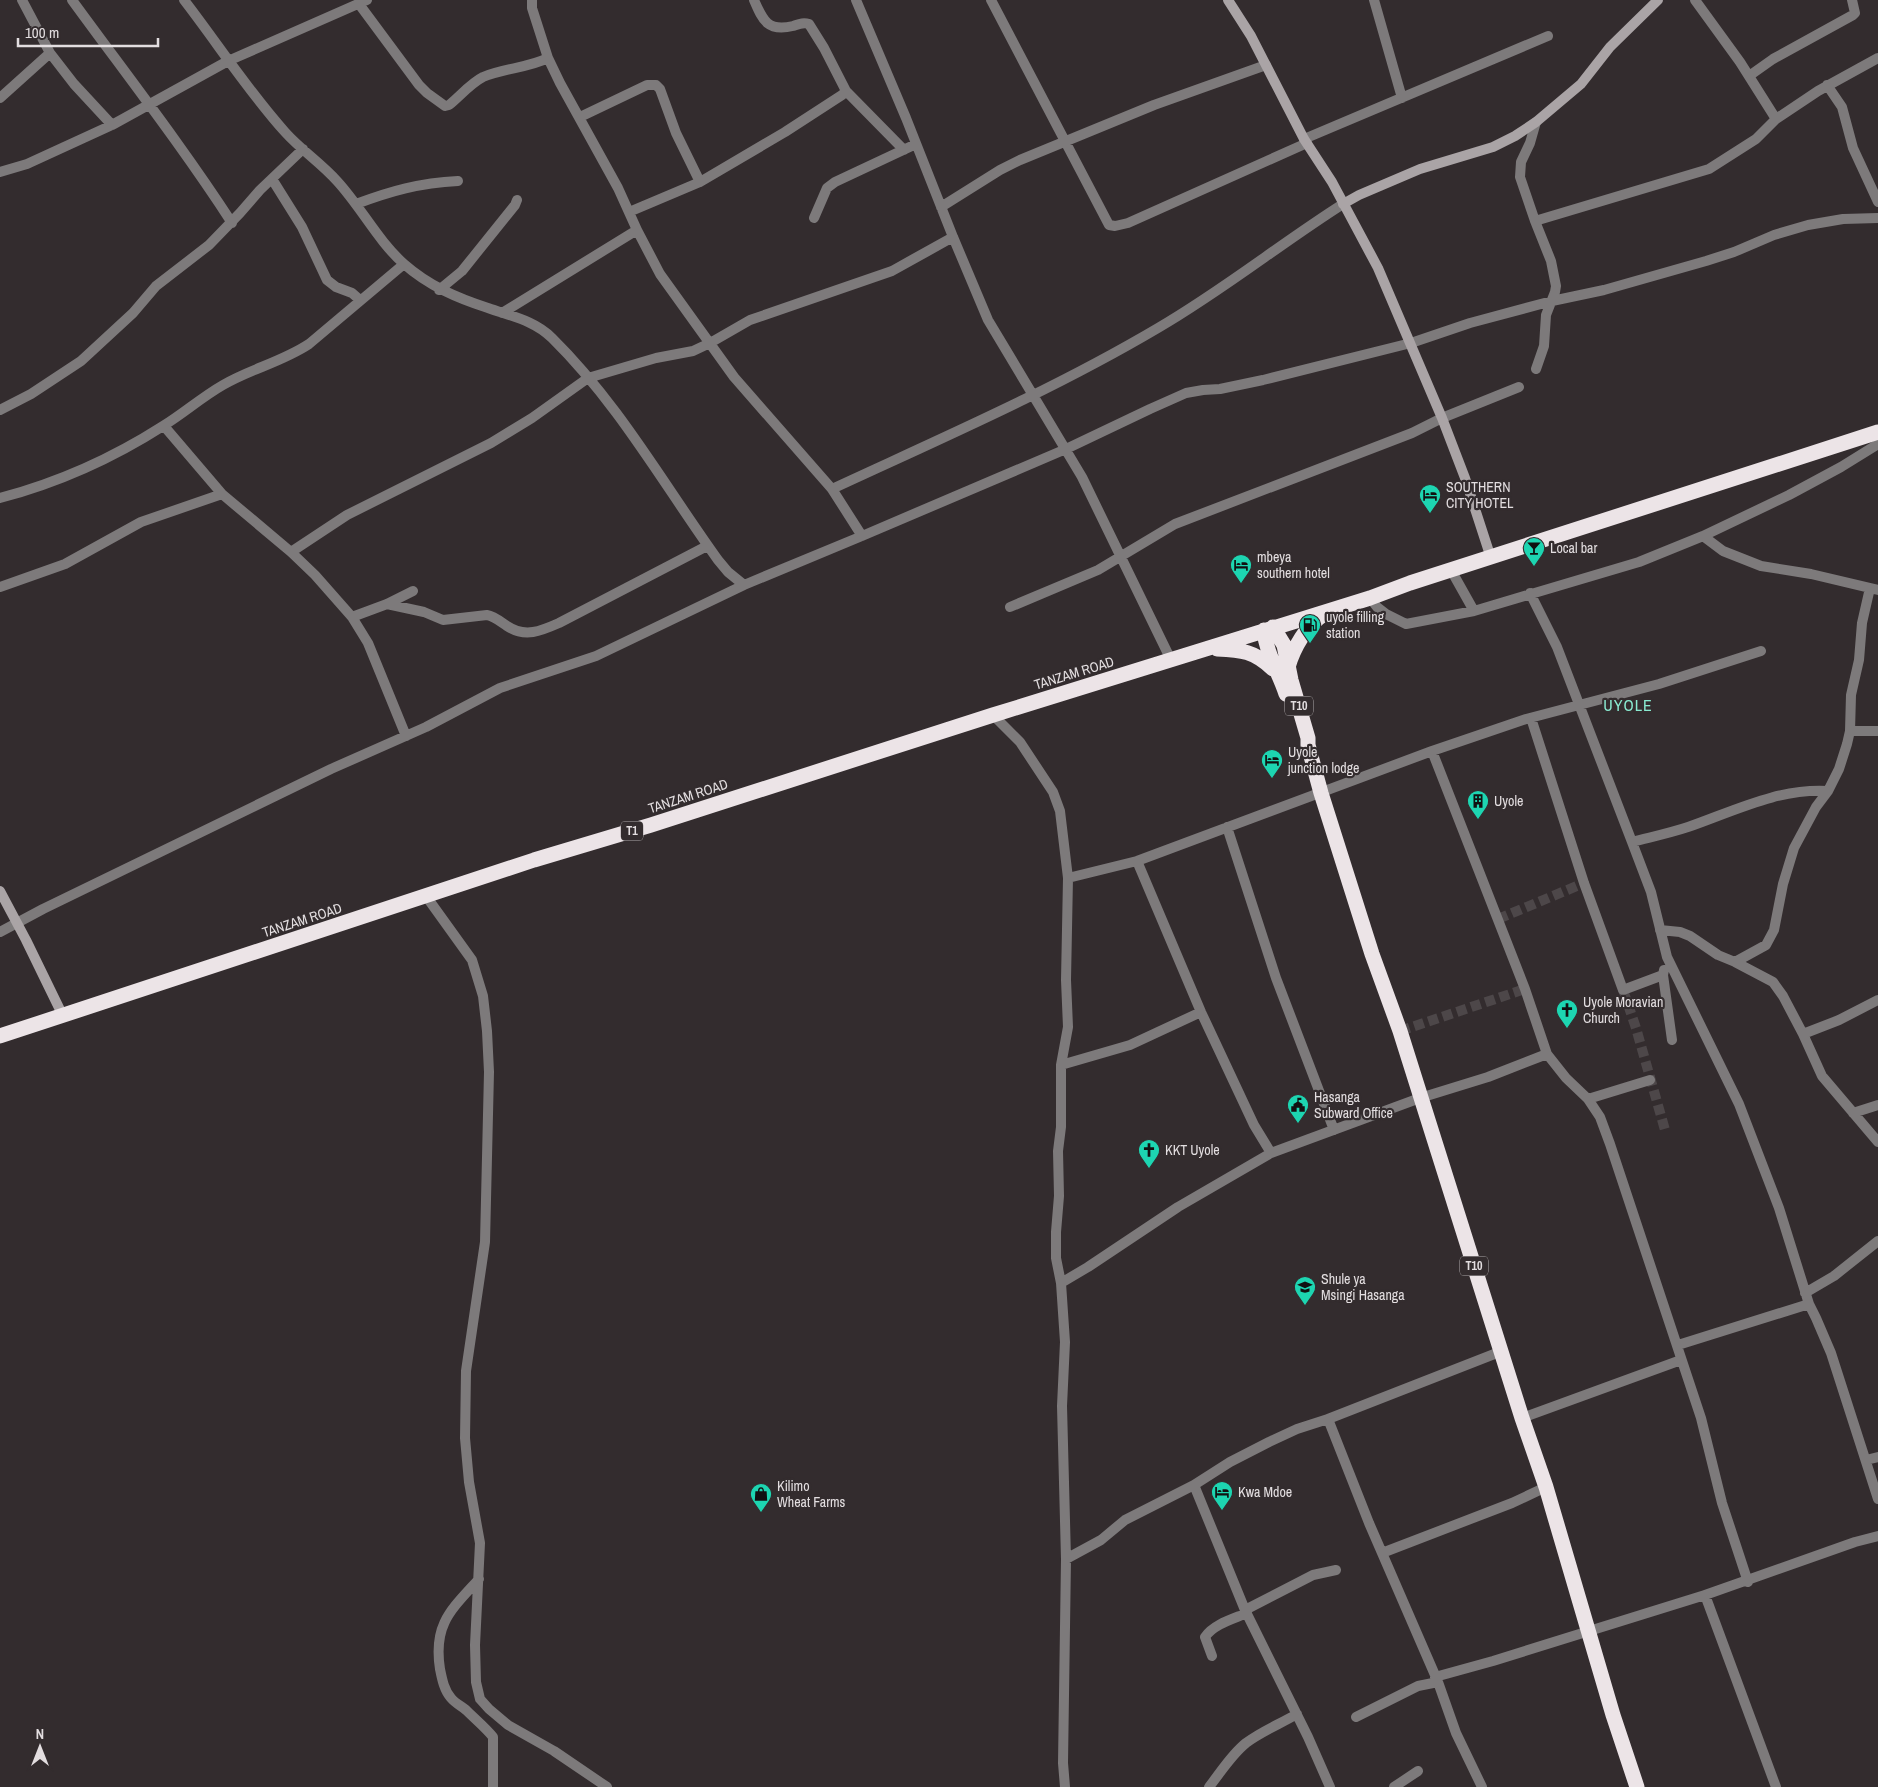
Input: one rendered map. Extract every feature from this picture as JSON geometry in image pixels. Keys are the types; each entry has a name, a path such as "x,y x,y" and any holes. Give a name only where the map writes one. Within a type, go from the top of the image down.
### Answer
{"highway":[{"name":"T1","path":"1269,629 1370,598 1878,432"},
{"path":"1207,649 1245,651 1284,671 1315,620 1329,611"},
{"name":"TANZAM ROAD","path":"0,1036 426,896 1269,629"},
{"name":"T10","path":"1269,629 1266,649 1284,671 1308,738 1308,745 1321,793 1372,954 1400,1032 1522,1418 1546,1487 1637,1787"}],"street":[{"path":"22,0 50,53 74,84 112,124"},
{"path":"72,0 150,103 232,223"},
{"path":"184,0 228,61 286,133 326,168 404,264 439,290 523,319 550,336 588,378 624,424 707,546 728,572 744,584"},
{"path":"532,0 532,8 548,58 618,188 636,230 660,274 734,377 832,489 862,536"},
{"path":"754,0 764,19 777,29 804,22 809,24 846,90 904,150"},
{"path":"856,0 988,320 1066,449 1095,502 1171,660"},
{"path":"991,0 1109,225 1115,226 1128,223 1402,98 1548,36"},
{"path":"1228,0 1244,25 1306,141 1378,268 1442,418 1465,478 1491,558"},
{"path":"1374,0 1402,98"},
{"path":"1695,0 1749,76 1776,119"},
{"path":"1749,76 1773,59 1853,16 1855,13 1852,0"},
{"path":"832,489 1034,396 1105,358 1184,313 1276,248 1360,195 1420,169 1492,147 1515,136 1536,122 1580,84 1610,47 1656,1"},
{"path":"0,172 27,164 112,124 228,61 363,2 419,85 444,106 449,105 477,81 486,76 537,64 548,58"},
{"path":"0,98 50,53"},
{"path":"1535,221 1709,169 1756,139 1776,119 1827,85 1878,58"},
{"path":"941,207 1000,170 1154,105 1266,65"},
{"path":"580,117 647,85 656,85 660,89 676,134 700,182"},
{"path":"1827,85 1842,107 1853,148 1878,202"},
{"path":"628,212 700,182 785,132 842,95 846,90"},
{"path":"1536,122 1520,169 1520,177 1551,261 1556,292 1546,315 1544,346 1536,369"},
{"path":"814,218 827,188 916,144"},
{"path":"0,410 31,394 81,361 133,313 156,286 209,245 232,223 260,190 303,149"},
{"path":"272,179 302,227 327,280 336,287 352,293 360,300"},
{"path":"356,204 395,190 458,181"},
{"path":"439,290 462,271 517,200"},
{"path":"0,932 331,769 406,736 500,688 596,656 744,584 1066,449 1186,394 1263,380 1411,343 1470,323 1552,301 1604,290 1706,261 1734,252 1774,235 1808,225 1843,219 1878,218"},
{"path":"502,313 636,230"},
{"path":"291,552 347,515 491,443 532,418 588,378 656,358 693,351 750,320 892,271 953,237"},
{"path":"0,498 34,489 63,478 126,448 164,426 205,396 236,378 295,353 404,264"},
{"path":"1010,607 1086,576 1121,558 1175,524 1412,432 1519,387"},
{"path":"164,426 222,494 291,552 352,616 368,643 406,736"},
{"path":"1370,598 1376,607 1406,624 1474,610 1639,562 1703,536 1824,476 1878,444"},
{"path":"0,586 65,564 141,522 222,494"},
{"path":"1703,536 1723,551 1762,566 1811,574 1874,589 1862,623 1859,660 1851,695 1850,731 1839,769 1794,848 1782,884 1770,940 1766,945 1735,962"},
{"path":"387,604 424,612 443,620 487,615 514,631 535,632 559,623 707,546"},
{"path":"1451,570 1474,610"},
{"path":"352,616 387,604 414,591"},
{"path":"1530,593 1557,647 1651,892 1667,957 1739,1104 1779,1208 1805,1293 1831,1353 1878,1499"},
{"path":"1068,878 1137,861 1432,751 1531,718 1659,684 1761,651"},
{"path":"993,715 1020,742 1053,792 1060,811 1068,878 1066,980 1068,1027 1061,1065 1061,1127 1058,1151 1059,1196 1056,1232 1056,1258 1061,1283 1066,1342 1062,1406 1066,1559 1064,1787"},
{"path":"1531,718 1584,883 1623,990 1664,975"},
{"path":"1850,731 1878,731"},
{"path":"1432,751 1525,990 1547,1054 1566,1078 1588,1099 1600,1117 1640,1239 1678,1345 1681,1360 1701,1418 1722,1503 1748,1582"},
{"path":"1632,842 1687,827 1760,801 1807,790 1828,791"},
{"path":"1227,827 1276,978 1334,1130"},
{"path":"1137,861 1201,1012 1254,1125 1271,1153"},
{"path":"0,891 63,1016"},
{"path":"426,896 472,960 483,996 487,1031 489,1072 485,1242 466,1371 465,1438 469,1482 480,1543 475,1645 476,1682 480,1699 489,1710 508,1725 554,1751 607,1787"},
{"path":"1660,930 1680,932 1690,936 1718,955 1773,982 1783,996 1822,1076 1878,1142"},
{"path":"1667,957 1664,975 1672,1040"},
{"path":"1802,1034 1839,1020 1878,1000"},
{"path":"1061,1065 1130,1045 1201,1012"},
{"path":"1061,1283 1178,1207 1271,1153 1420,1098 1488,1077 1547,1054"},
{"path":"1588,1099 1650,1080"},
{"path":"1853,1113 1878,1105"},
{"path":"1805,1293 1834,1276 1878,1241"},
{"path":"1678,1345 1809,1304"},
{"path":"1066,1559 1101,1540 1125,1520 1194,1485 1230,1462 1269,1442 1297,1429 1328,1419 1502,1351"},
{"path":"1522,1418 1681,1360"},
{"path":"1328,1419 1382,1552 1437,1679 1456,1733 1482,1787"},
{"path":"1866,1460 1878,1457"},
{"path":"1194,1485 1246,1611 1297,1714 1330,1787"},
{"path":"1382,1552 1512,1503 1546,1487"},
{"path":"1356,1717 1418,1686 1437,1679 1588,1630 1748,1582 1855,1542 1878,1536"},
{"path":"1212,1656 1206,1643 1205,1637 1208,1633 1224,1622 1313,1575 1336,1570"},
{"path":"479,1579 450,1611 441,1630 438,1651 442,1679 446,1691 452,1700 493,1737 492,1787"},
{"path":"1705,1595 1776,1787"},
{"path":"1209,1787 1234,1754 1247,1742 1297,1714"},
{"path":"1394,1787 1418,1771"}],"tunnel":[{"path":"1498,919 1584,883"},
{"path":"1400,1031 1525,989"},
{"path":"1623,990 1636,1028 1665,1130"}],"place":[{"name":"SOUTHERN CITY HOTEL","path":"1430,514"},
{"name":"Local bar","path":"1534,567"},
{"name":"mbeya southern hotel","path":"1241,584"},
{"name":"uyole filling station","path":"1310,644"},
{"name":"Uyole junction lodge","path":"1272,779"},
{"name":"Uyole","path":"1478,820"},
{"name":"Uyole Moravian Church","path":"1567,1029"},
{"name":"Hasanga Subward Office","path":"1298,1124"},
{"name":"KKT Uyole","path":"1149,1169"},
{"name":"Shule ya Msingi Hasanga","path":"1305,1306"},
{"name":"Kwa Mdoe","path":"1222,1511"},
{"name":"Kilimo Wheat Farms","path":"761,1513"}],"district":[{"name":"UYOLE","path":"1628,705"}]}
